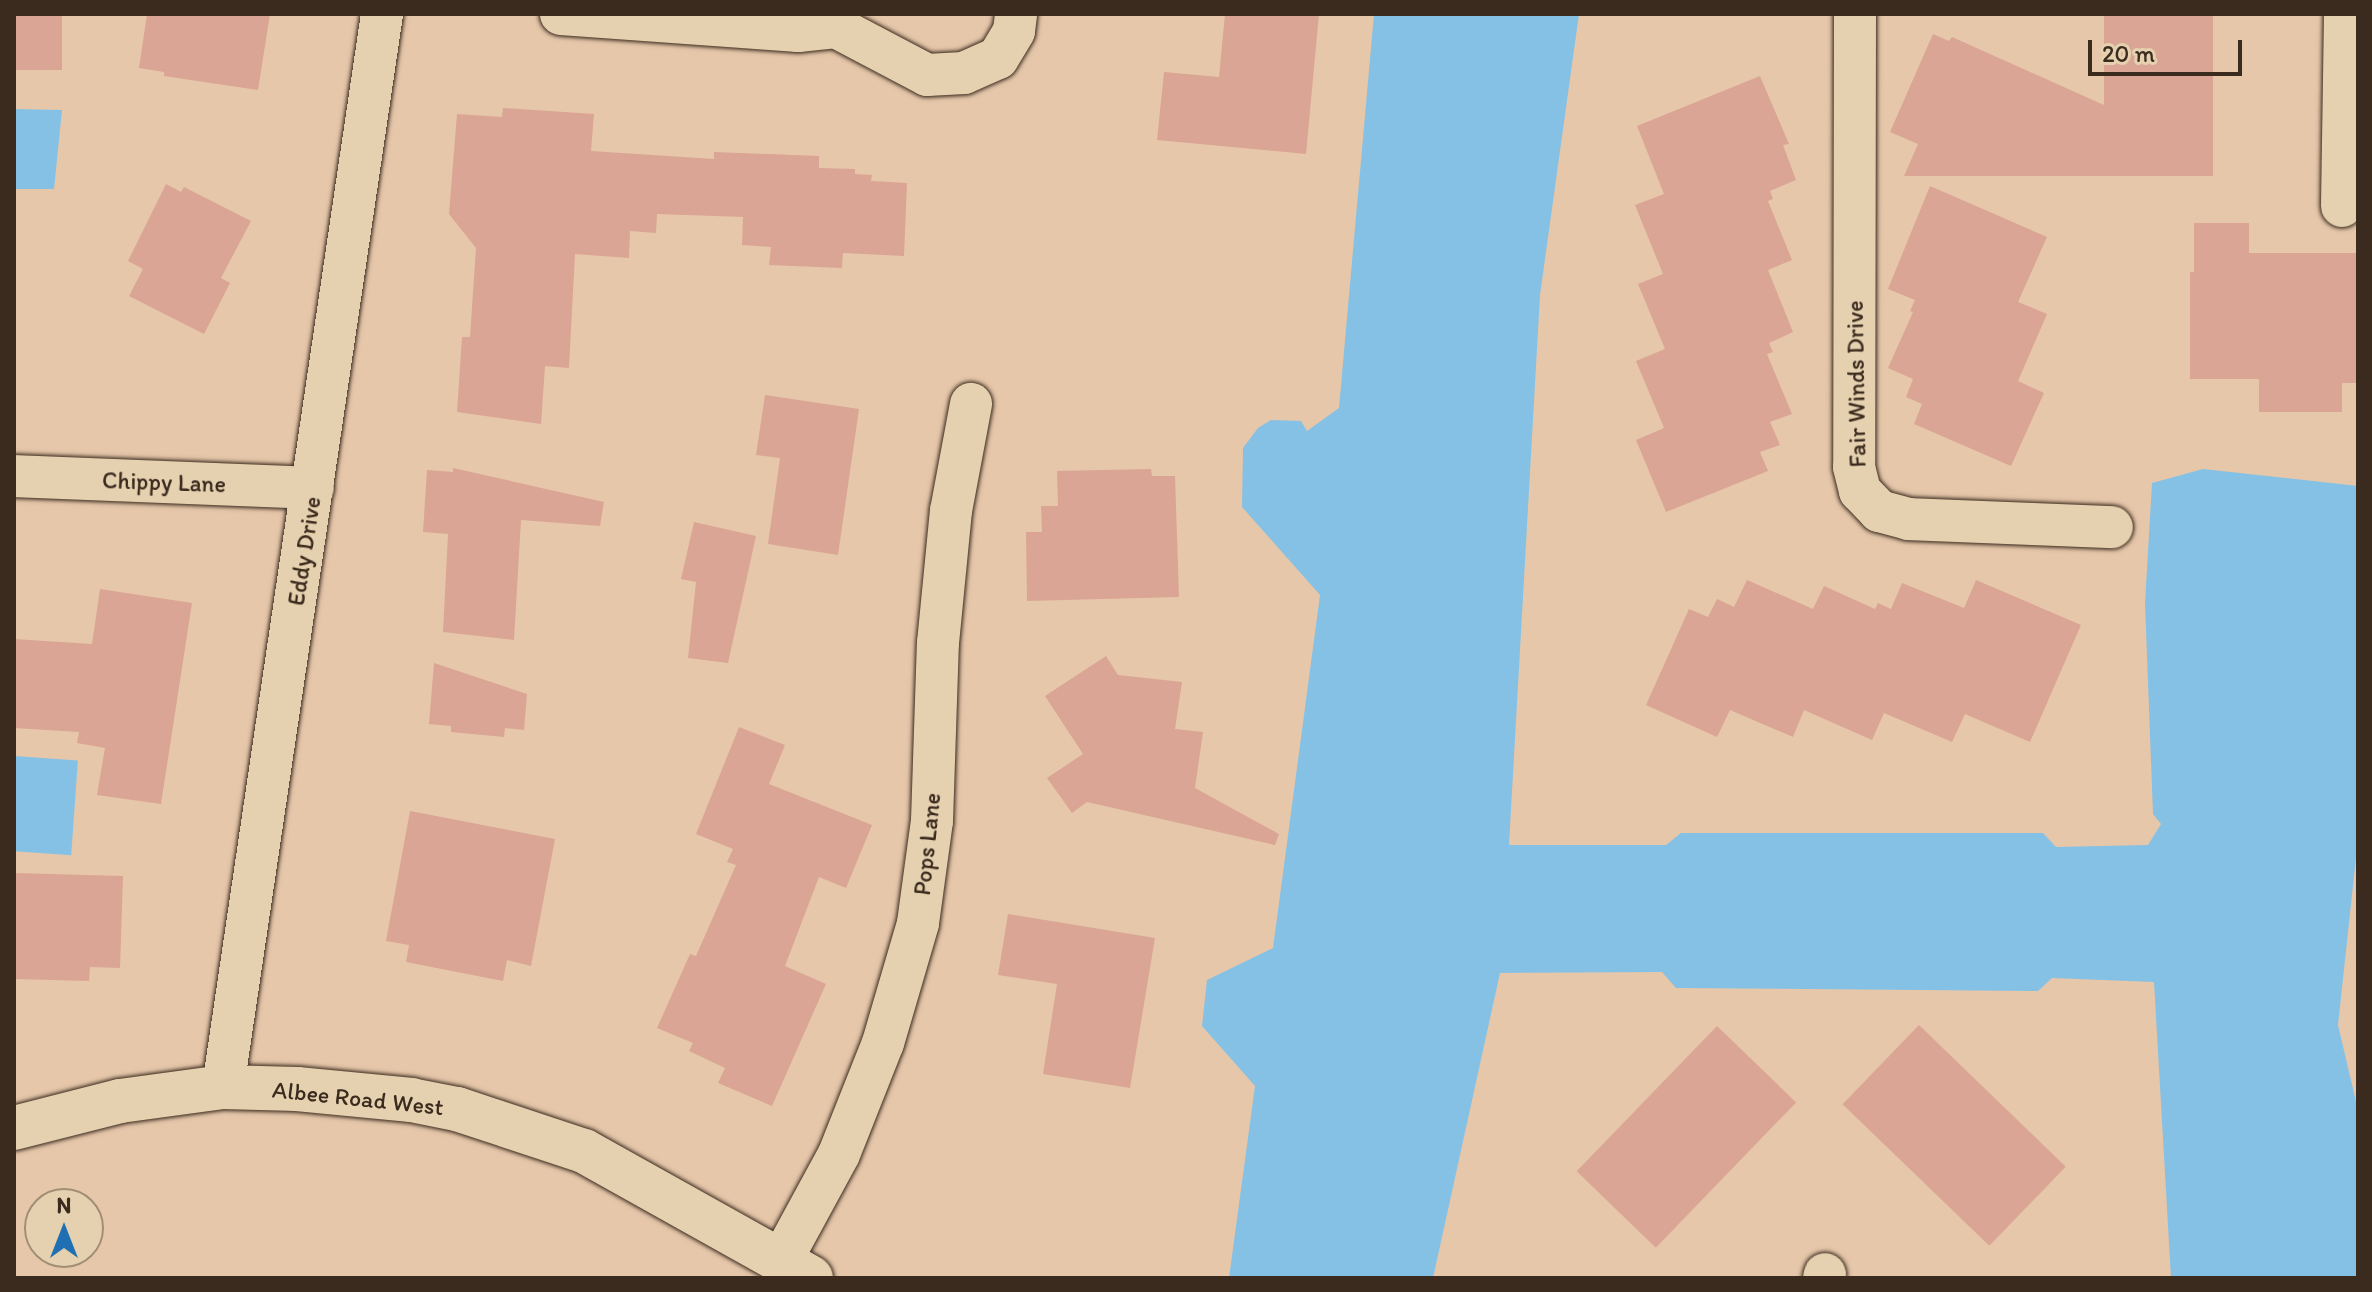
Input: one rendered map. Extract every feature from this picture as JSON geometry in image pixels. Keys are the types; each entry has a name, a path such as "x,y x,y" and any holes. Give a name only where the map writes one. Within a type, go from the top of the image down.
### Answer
{"street":[{"name":"Eddy Drive","path":"223,1087 382,14"},
{"path":"561,14 798,31 842,20 927,75 964,73 998,58 1014,31 1016,14"},
{"name":"Fair Winds Drive","path":"1855,14 1854,467 1860,491 1879,511 1909,519 2112,527"},
{"path":"2342,206 2345,14"},
{"name":"Pops Lane","path":"796,1268 883,1043 918,923 932,821 938,643 950,525 971,404"},
{"name":"Chippy Lane","path":"14,476 313,488"},
{"name":"Albee Road West","path":"14,1128 120,1101 223,1087 297,1089 411,1100 519,1127 584,1151 796,1268"}],"water":[{"path":"1374,14 1579,14 1540,295 1509,845 1666,845 1681,833 2043,833 2056,847 2148,845 2161,824 2153,814 2145,603 2152,483 2203,469 2358,486 2358,839 2338,1025 2358,1110 2358,1278 2171,1278 2154,982 2052,978 2038,991 1676,988 1662,972 1500,973 1433,1278 1229,1278 1255,1086 1202,1026 1207,980 1273,948 1320,595 1242,507 1243,448 1258,428 1271,420 1301,421 1307,431 1339,408"},
{"path":"14,109 62,110 54,189 14,189"},
{"path":"14,756 78,760 71,855 14,851"}],"building":[{"path":"14,14 62,14 62,70 14,70"},
{"path":"147,14 270,14 258,90 164,76 164,72 139,68"},
{"path":"1225,14 1319,14 1306,154 1157,140 1164,72 1219,77"},
{"path":"2104,14 2213,14 2213,176 1904,176 1918,144 1890,132 1933,34 1949,41 1952,37 2104,105"},
{"path":"1760,76 1789,144 1783,145 1796,180 1770,191 1773,199 1768,201 1792,260 1768,270 1793,332 1769,343 1773,352 1767,354 1792,414 1770,422 1780,445 1760,452 1768,471 1666,512 1636,440 1664,428 1636,361 1665,349 1638,284 1663,274 1635,205 1664,194 1637,126"},
{"path":"503,108 594,114 591,151 714,159 714,152 819,156 819,168 855,169 855,174 872,175 871,181 907,183 904,256 843,253 842,268 769,265 771,247 742,245 743,217 657,214 656,233 630,231 629,258 575,254 569,368 545,366 541,424 457,412 462,337 470,337 476,248 449,214 457,114 502,117"},
{"path":"166,184 181,192 184,187 251,221 221,278 230,283 204,334 129,296 143,269 128,261"},
{"path":"1930,186 2047,237 2018,302 2047,314 2018,381 2044,393 2011,466 1914,424 1922,404 1906,397 1913,379 1888,368 1913,312 1910,311 1915,300 1888,289"},
{"path":"2194,223 2249,223 2249,253 2358,253 2358,383 2342,383 2342,412 2259,412 2259,379 2190,379 2190,272 2194,272"},
{"path":"765,395 859,409 838,555 768,544 780,458 756,455"},
{"path":"453,468 604,502 600,526 521,520 514,640 443,632 448,534 423,532 427,470 453,472"},
{"path":"1151,469 1152,476 1175,476 1179,597 1027,601 1026,532 1042,532 1041,506 1058,506 1057,471"},
{"path":"694,522 756,536 728,663 688,658 696,582 681,579"},
{"path":"1747,580 1813,609 1824,586 1875,609 1878,603 1891,609 1902,583 1964,608 1976,580 2081,625 2030,742 1965,714 1952,742 1884,713 1872,740 1804,710 1793,737 1730,710 1717,737 1646,705 1689,609 1708,617 1717,599 1734,607"},
{"path":"100,589 192,603 161,804 97,795 105,748 77,743 79,732 14,728 14,639 92,644"},
{"path":"1106,656 1118,675 1182,682 1175,729 1203,732 1195,788 1279,834 1275,845 1087,802 1072,813 1047,778 1083,754 1045,696"},
{"path":"434,663 527,694 524,730 505,728 504,737 451,732 451,726 429,724"},
{"path":"739,727 785,745 769,784 872,825 846,888 819,877 785,966 826,984 772,1106 718,1083 725,1068 689,1051 693,1043 657,1028 690,954 696,956 736,865 727,862 733,849 696,834"},
{"path":"410,811 555,839 531,966 507,960 503,981 406,962 409,945 386,941"},
{"path":"14,873 123,876 120,968 90,967 89,981 14,979"},
{"path":"1008,914 1155,938 1130,1088 1043,1074 1057,984 998,975"},
{"path":"1919,1025 2066,1167 1989,1246 1843,1104"},
{"path":"1717,1026 1796,1102 1656,1248 1577,1171"}]}
